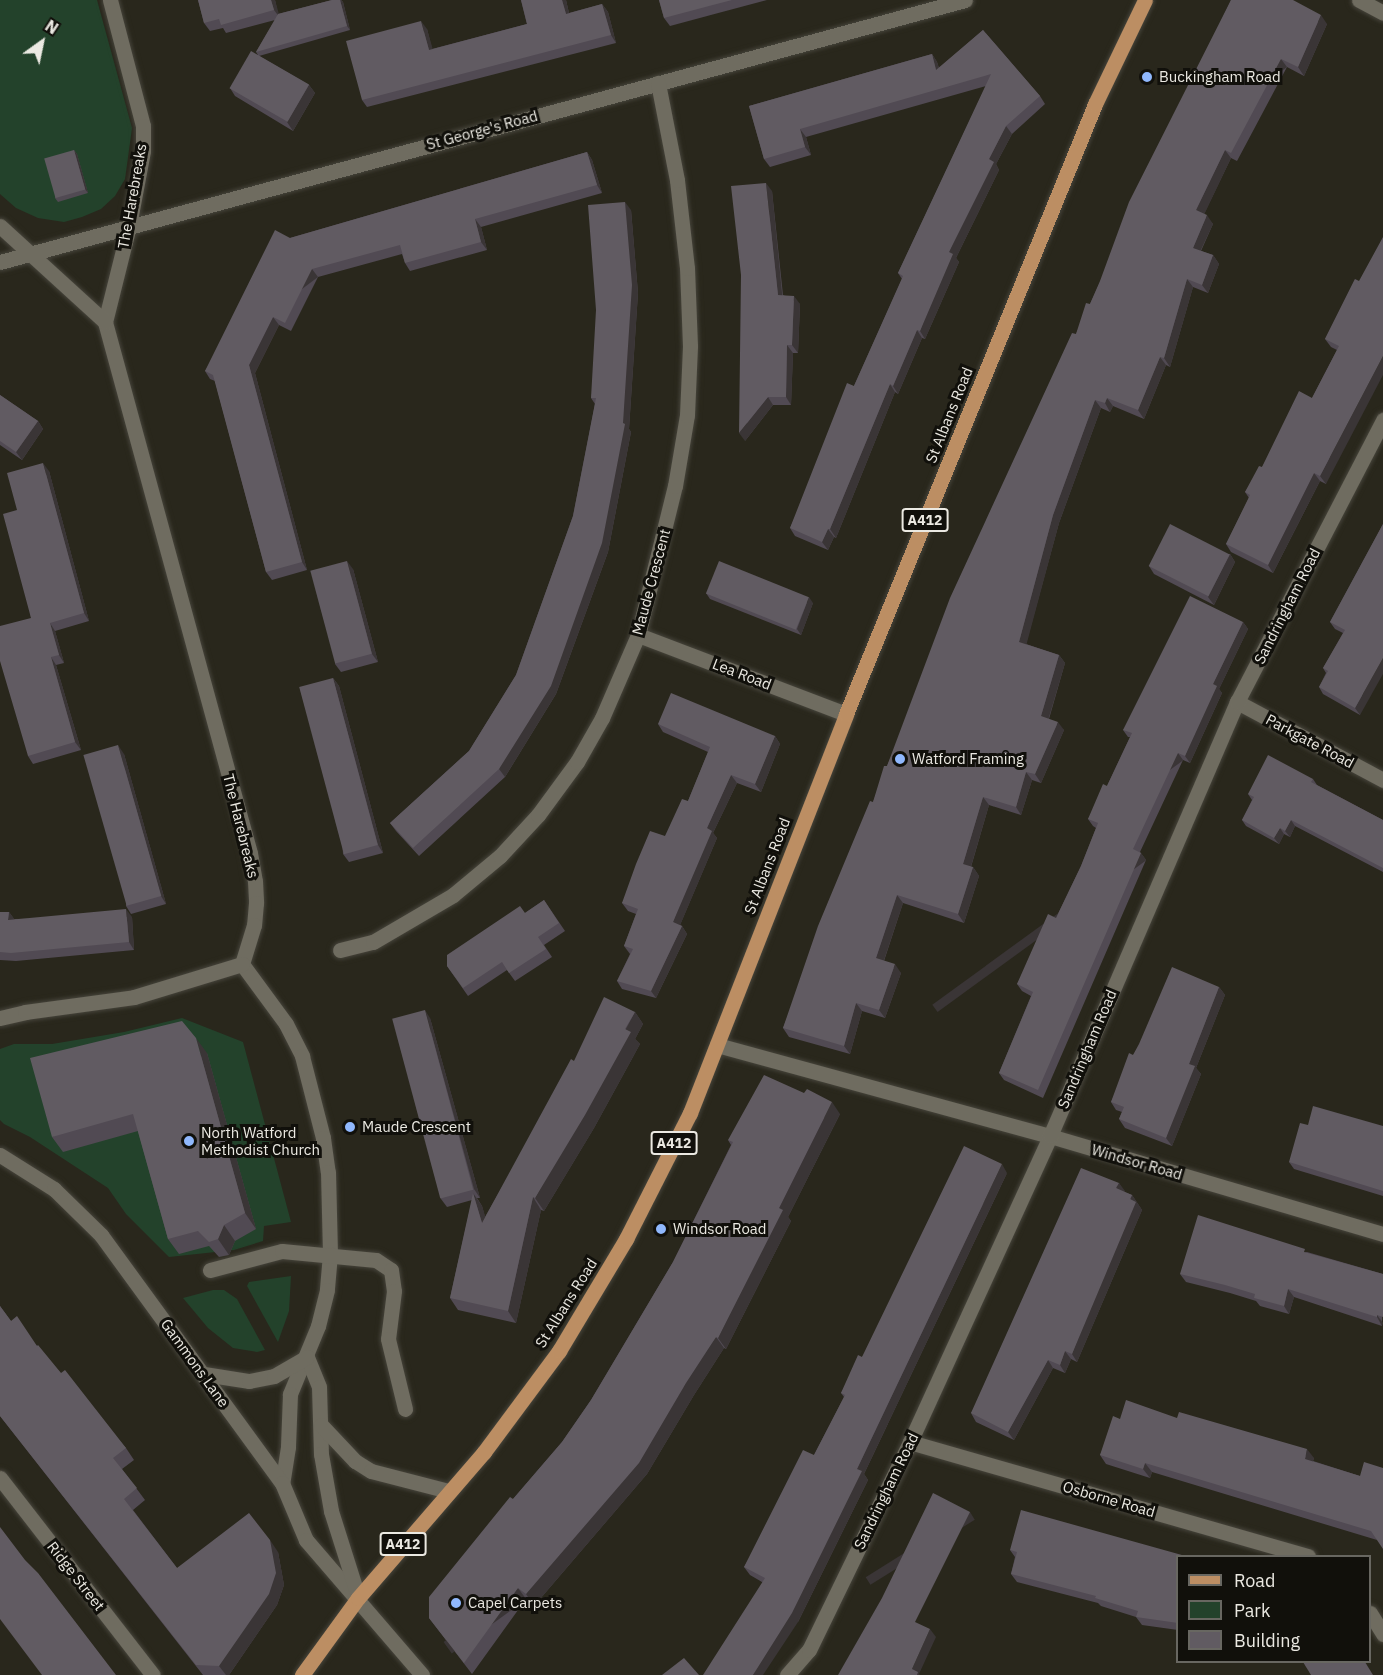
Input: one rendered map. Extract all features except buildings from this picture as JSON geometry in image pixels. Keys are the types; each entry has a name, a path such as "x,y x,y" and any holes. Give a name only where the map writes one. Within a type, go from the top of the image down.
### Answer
{"main road":[{"name":"St Albans Road","path":"302,1675 358,1598 484,1452 566,1341 626,1239 690,1113 846,714 1095,104 1145,0"}],"street":[{"name":"The Harebreaks","path":"110,0 143,126 143,151 129,226 105,322 250,853 256,903 254,925 242,964"},
{"name":"St George's Road","path":"0,262 965,0"},
{"path":"1359,0 1383,13"},
{"name":"Maude Crescent","path":"340,950 373,942 453,895 500,855 538,816 577,762 602,718 638,634 675,486 687,415 690,346 687,268 677,180 658,83"},
{"path":"0,226 105,322"},
{"name":"Sandringham Road","path":"787,1675 809,1650 910,1442 1050,1136 1237,702 1383,420"},
{"name":"Lea Road","path":"638,634 846,714"},
{"name":"Parkgate Road","path":"1237,702 1383,780"},
{"path":"0,1018 25,1012 134,997 195,981 242,964 286,1024 302,1056 312,1090 328,1172 330,1254 327,1290 307,1357 290,1394 288,1447 282,1483"},
{"name":"Windsor Road","path":"717,1045 1050,1136 1383,1234"},
{"name":"Gammons Lane","path":"0,1155 54,1189 101,1235 282,1483 306,1540 422,1675"},
{"path":"210,1270 282,1251 376,1260 391,1270 394,1291 388,1339 405,1409"},
{"path":"204,1374 249,1381 274,1376 307,1357"},
{"path":"307,1357 319,1387 321,1454 331,1511 358,1598"},
{"path":"321,1425 355,1461 371,1471 449,1491"},
{"name":"Osborne Road","path":"910,1442 1301,1555"},
{"name":"Ridge Street","path":"0,1478 153,1675"},
{"path":"1371,1615 1383,1634"}],"green space":[{"path":"0,0 97,0 132,128 125,179 115,196 101,209 64,222 38,218 16,208 0,194"},
{"path":"182,1018 243,1042 291,1222 264,1226 263,1241 234,1250 169,1257 126,1214 108,1188 0,1120 0,1049 14,1044 52,1044 124,1032"},
{"path":"291,1276 289,1311 278,1342 247,1286 249,1282"},
{"path":"213,1290 224,1290 237,1299 265,1350 257,1352 233,1348 208,1328 183,1298"}],"place":[{"name":"Buckingham Road","path":"1147,77"},
{"name":"Watford Framing","path":"900,759"},
{"name":"Maude Crescent","path":"350,1127"},
{"name":"North Watford Methodist Church","path":"189,1141"},
{"name":"Windsor Road","path":"661,1229"},
{"name":"Capel Carpets","path":"456,1603"}]}
